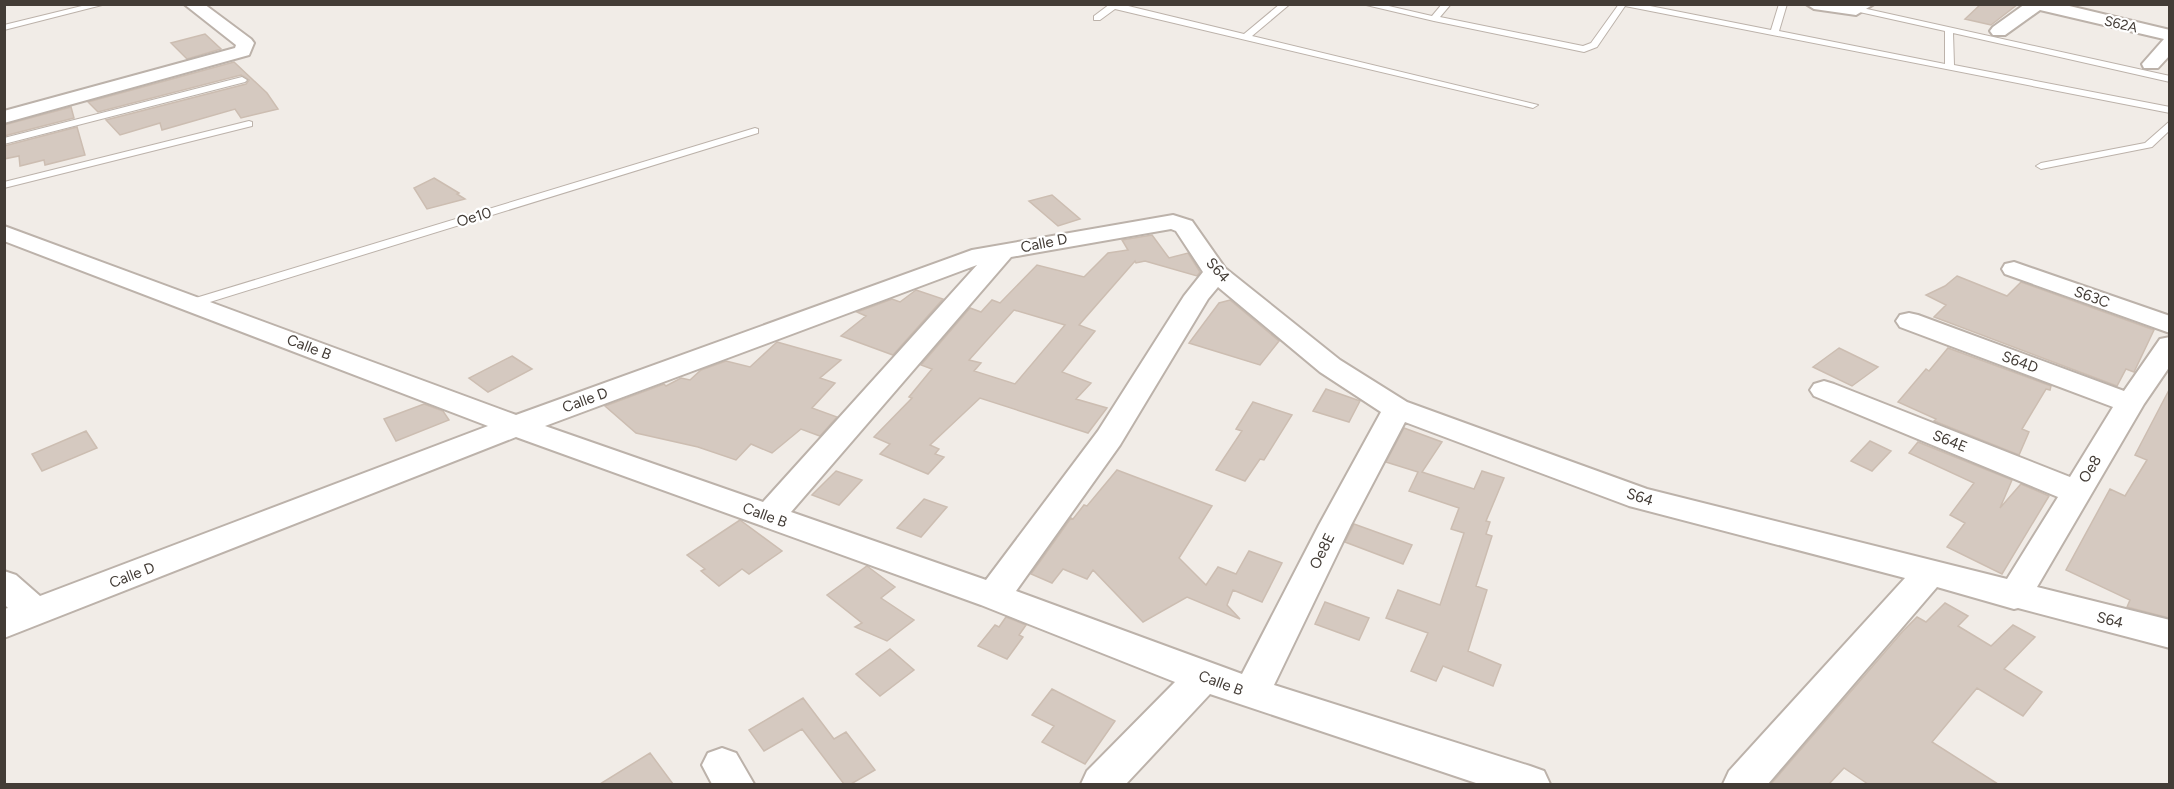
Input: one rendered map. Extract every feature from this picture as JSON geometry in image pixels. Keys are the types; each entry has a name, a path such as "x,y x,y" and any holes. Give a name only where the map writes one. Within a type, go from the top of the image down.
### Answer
{"street":[{"path":"6,114 243,51 245,43 192,4"},
{"path":"1814,4 1862,7"},
{"path":"1999,31 2037,4"},
{"name":"S62A","path":"2037,4 2169,35"},
{"path":"2151,64 2169,43"},
{"name":"Calle D","path":"20,618 516,426 981,255 1155,224 1179,223"},
{"name":"S64","path":"1179,223 1184,226 1216,273 1330,366 1397,409 1640,498 2169,634"},
{"name":"Calle B","path":"4,233 516,426 993,596 1203,677 1530,784"},
{"path":"769,516 1003,251"},
{"name":"S63C","path":"2014,269 2169,325"},
{"path":"993,596 1109,438 1197,296 1216,273"},
{"name":"S64D","path":"1909,321 2130,404"},
{"name":"Oe8","path":"2014,596 2130,404 2169,345"},
{"name":"S64E","path":"1824,390 2076,492"},
{"name":"Oe8E","path":"1251,694 1335,525 1397,409"},
{"path":"1743,784 1929,574"},
{"path":"4,584 20,618"},
{"path":"1101,784 1203,677"}],"lane":[{"path":"4,28 102,4"},
{"path":"1246,37 1286,4"},
{"path":"1366,4 1584,49 1594,45 1624,4 1652,7 2169,110"},
{"path":"1434,19 1448,4"},
{"path":"1774,33 1783,4"},
{"path":"1096,18 1115,5 1533,105"},
{"path":"1862,7 1949,30 2169,79"},
{"path":"1949,30 1950,68"},
{"path":"4,141 242,80"},
{"path":"4,185 249,124"},
{"path":"2041,166 2148,145 2169,124"},
{"name":"Oe10","path":"193,303 755,131"}],"building":[{"path":"1981,4 2018,4 1991,25 1965,19"},
{"path":"205,34 221,49 187,59 171,43"},
{"path":"234,62 267,93 278,109 241,118 235,109 162,130 160,123 120,135 106,120 246,84 249,80 241,75 98,112 88,102"},
{"path":"71,107 74,118 4,136 4,125"},
{"path":"77,127 85,155 45,165 44,160 20,166 19,156 4,159 4,146"},
{"path":"434,178 465,199 427,209 414,188"},
{"path":"1052,195 1080,219 1058,226 1029,201"},
{"path":"1152,235 1169,258 1188,253 1200,272 1197,276 1145,261 1136,263 1135,261 1079,325 1095,331 1062,372 1091,383 1076,399 1107,408 1088,433 980,398 930,445 939,449 935,454 944,457 928,474 880,454 890,444 874,437 912,398 909,397 932,369 921,365 970,308 981,312 992,300 1000,303 1037,265 1084,277 1108,253 1128,250 1122,240","holes":["1014,310 1065,325 1015,384 974,371 981,363 969,360"]},
{"path":"1957,276 2007,296 2021,282 2154,330 2134,372 2126,369 2117,386 1934,317 1946,305 1926,295 1945,286"},
{"path":"916,290 943,299 893,355 841,336 866,316 857,312 892,299 900,302"},
{"path":"1230,300 1279,341 1260,365 1189,343 1219,303"},
{"path":"777,342 841,360 820,378 835,383 812,408 837,417 820,436 801,429 772,453 751,444 736,460 698,447 636,433 605,406 664,384 666,386 681,378 690,380 701,370 726,361 750,367"},
{"path":"1839,348 1878,367 1852,386 1813,367"},
{"path":"1948,348 2051,386 2050,390 2046,389 2022,429 2029,432 2019,455 1934,421 1936,419 1898,402 1926,369 1929,371"},
{"path":"512,356 532,369 488,392 469,378"},
{"path":"1326,389 1360,401 1349,422 1313,411"},
{"path":"2169,390 2169,618 2127,607 2130,600 2066,570 2110,489 2125,496 2147,460 2135,455"},
{"path":"1253,402 1292,415 1264,460 1260,459 1245,481 1216,470 1242,431 1236,429"},
{"path":"424,404 443,411 449,420 396,441 384,419"},
{"path":"1404,428 1442,442 1422,472 1474,489 1482,471 1504,478 1486,521 1490,522 1486,534 1492,536 1476,586 1487,590 1468,651 1501,665 1493,686 1443,666 1436,681 1411,671 1428,633 1386,618 1398,590 1440,605 1464,533 1451,529 1459,508 1409,491 1418,472 1386,462"},
{"path":"86,431 97,448 42,471 32,454"},
{"path":"1870,441 1891,451 1872,471 1851,461"},
{"path":"1918,442 2012,480 2000,508 2021,484 2049,496 2002,574 1947,547 1965,523 1950,515 1974,483 1909,453"},
{"path":"1117,470 1212,506 1179,558 1206,585 1218,567 1236,574 1249,551 1282,563 1262,602 1233,590 1227,605 1240,619 1187,597 1143,622 1093,570 1087,579 1063,569 1052,583 1031,574 1071,518 1073,519 1084,505 1087,506"},
{"path":"836,471 862,480 839,505 812,495"},
{"path":"924,499 947,507 921,537 897,528"},
{"path":"740,520 782,551 749,574 742,569 719,586 701,571 705,569 687,555"},
{"path":"1354,524 1412,545 1403,564 1345,542"},
{"path":"867,566 895,587 881,598 914,620 887,641 855,627 862,623 827,595"},
{"path":"1325,602 1369,618 1359,640 1315,624"},
{"path":"1945,603 1968,616 1958,626 1991,646 2013,625 2035,637 2004,669 2042,692 2023,716 1977,688 1932,742 1998,784 1868,784 1844,768 1829,784 1771,784 1903,631 1917,617 1926,622"},
{"path":"1006,617 1026,625 1019,635 1023,637 1007,659 978,646 995,625 999,627"},
{"path":"890,649 914,670 880,696 856,674"},
{"path":"1052,689 1115,721 1085,764 1042,742 1054,726 1032,715"},
{"path":"803,698 834,739 846,732 875,770 851,784 844,784 802,729 764,751 749,730"},
{"path":"650,753 673,784 600,784"}]}
